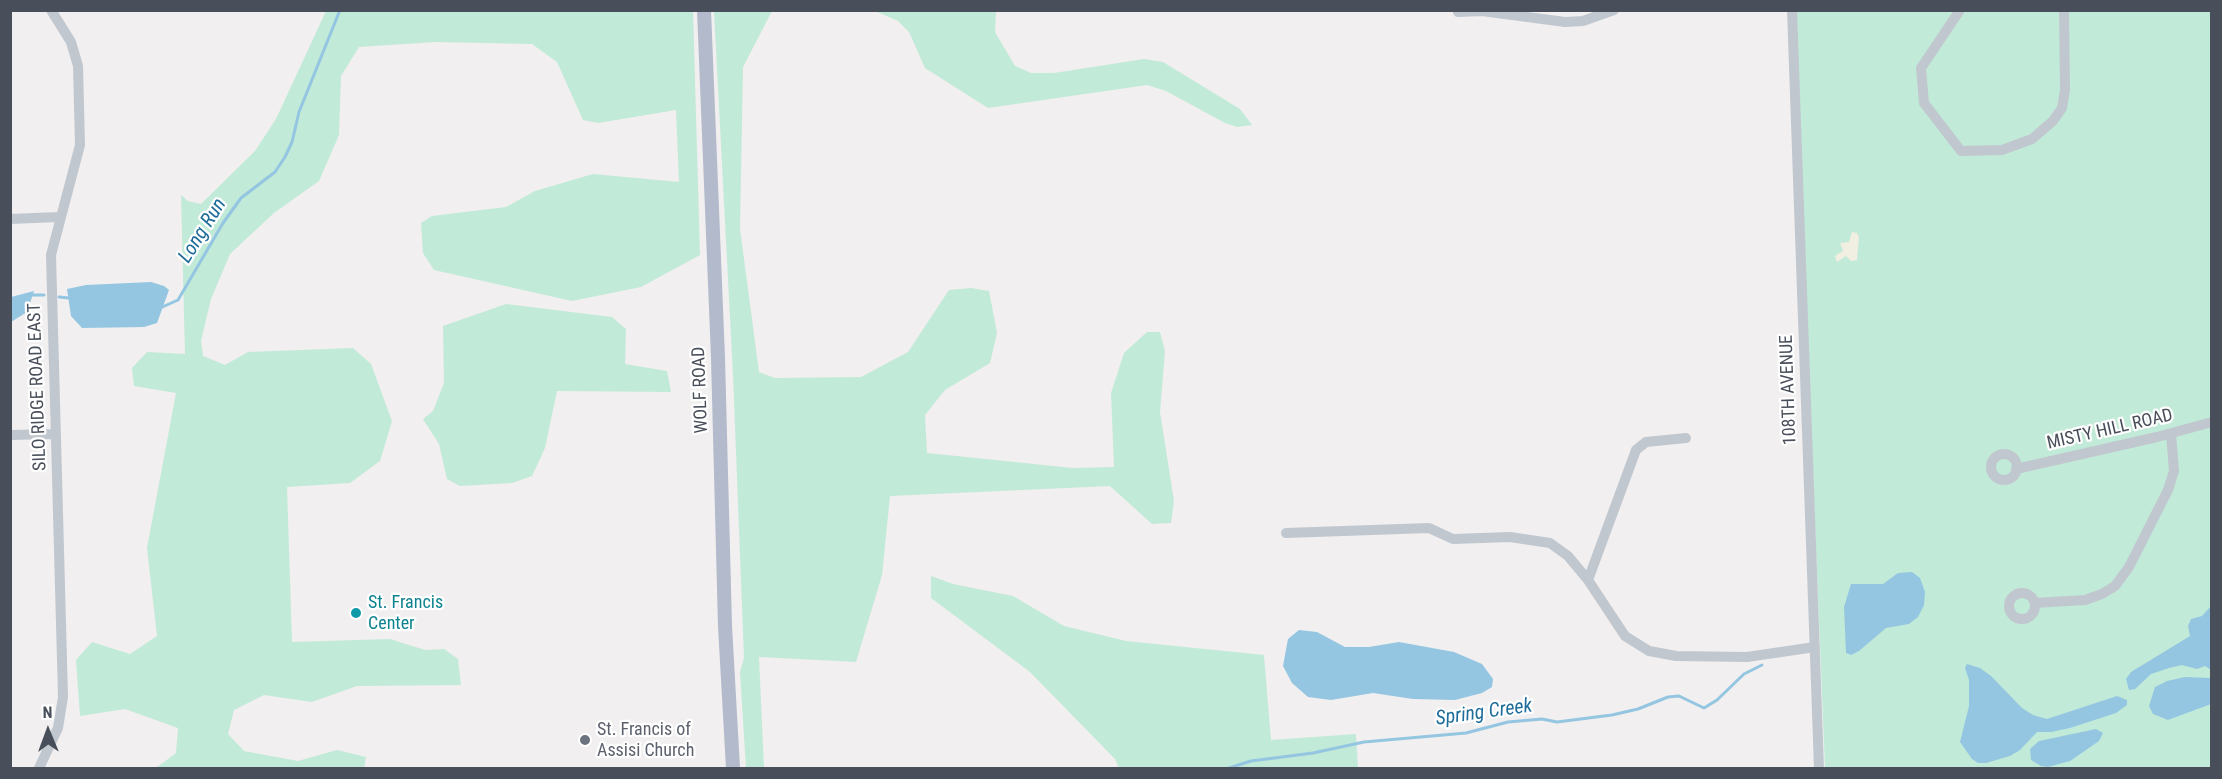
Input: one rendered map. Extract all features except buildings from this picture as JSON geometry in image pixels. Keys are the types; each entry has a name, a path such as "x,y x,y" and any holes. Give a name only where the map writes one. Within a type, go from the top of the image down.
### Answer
{"main road":[{"name":"WOLF ROAD","path":"704,10 718,358 725,626 734,768"}],"street":[{"name":"SILO RIDGE ROAD EAST","path":"39,768 58,728 63,697 51,255 80,145 78,66 71,42 51,10"},
{"path":"1458,12 1482,11 1565,22 1583,21 1614,10"},
{"name":"108TH AVENUE","path":"1792,10 1819,768"},
{"path":"1960,10 1921,68 1924,103 1961,151 2002,150 2032,139 2057,115 2062,108 2065,90 2064,10"},
{"path":"10,219 59,218"},
{"name":"MISTY HILL ROAD","path":"2016,469 2171,434 2211,422"},
{"path":"10,435 56,434"},
{"path":"2035,603 2085,600 2115,586 2129,567 2168,490 2174,471 2171,434"},
{"path":"1588,580 1636,450 1646,442 1686,438"},
{"path":"1286,533 1429,528 1453,540 1510,537 1550,543 1568,556 1588,580 1625,636 1649,651 1676,656 1747,657 1815,647"}],"green space":[{"path":"326,11 693,11 700,255 641,287 572,301 434,270 423,253 421,223 432,216 506,207 535,191 593,174 679,182 676,110 598,123 583,120 557,62 532,44 435,42 359,47 341,76 339,135 319,181 274,213 230,254 211,299 201,341 203,356 225,365 248,352 353,348 371,364 392,421 380,461 350,483 287,487 292,642 390,639 425,650 444,649 458,659 461,685 357,686 312,702 264,695 234,710 228,734 244,751 298,761 337,750 366,757 364,768 156,768 176,753 178,728 125,709 80,716 76,660 92,642 130,654 157,636 147,548 176,393 134,386 132,368 147,352 185,354 181,195 188,201 201,204 255,151 276,119"},
{"path":"714,11 772,11 743,67 740,229 759,372 775,378 861,377 908,352 949,290 971,288 989,291 997,333 990,363 945,390 925,415 927,453 1073,468 1114,467 1111,393 1124,353 1147,332 1160,332 1165,351 1160,412 1174,501 1171,523 1152,524 1110,486 890,496 882,575 856,662 759,657 764,768 746,768 740,672 744,658 733,375"},
{"path":"875,11 996,11 995,32 1015,66 1031,73 1054,73 1144,59 1163,62 1240,109 1252,125 1237,127 1225,123 1166,91 1147,85 988,108 925,68 909,32 898,21"},
{"path":"1794,11 2211,11 2211,768 1825,768"},
{"path":"506,304 612,317 626,329 625,364 667,371 671,392 557,391 545,448 532,476 512,483 460,486 447,479 439,444 423,419 433,411 444,383 443,326"},
{"path":"931,576 953,584 1013,596 1064,626 1126,641 1264,655 1271,740 1356,734 1358,768 1119,768 1115,759 1030,672 931,598"}],"sand":[{"path":"1852,232 1857,233 1859,237 1857,260 1851,261 1846,256 1837,262 1835,256 1843,251 1840,243 1849,242"}],"water":[{"path":"151,282 169,290 157,323 144,327 82,328 71,316 67,289 86,285"},
{"path":"34,291 27,312 11,322 11,297"},
{"path":"1912,572 1920,578 1925,592 1924,605 1918,617 1909,624 1886,628 1859,651 1851,655 1846,653 1844,607 1851,584 1883,584 1898,573"},
{"path":"2211,606 2211,670 2205,666 2197,669 2182,665 2169,668 2151,674 2135,689 2129,690 2126,679 2131,672 2190,636 2188,626 2191,619 2202,616"},
{"path":"1299,630 1317,632 1345,647 1369,647 1399,642 1454,652 1482,664 1493,679 1492,687 1482,693 1455,700 1413,699 1373,693 1331,700 1308,697 1292,683 1283,666 1288,639"},
{"path":"1967,664 1980,668 1991,676 2022,708 2033,715 2047,719 2117,696 2127,700 2127,705 2116,713 2070,728 2037,732 2020,750 2010,756 1978,763 1972,759 1960,742 1969,706 1969,680 1965,668"},
{"path":"2185,677 2211,678 2211,704 2168,720 2153,714 2149,706 2155,687 2167,681"},
{"path":"2096,729 2103,733 2099,741 2070,761 2048,767 2031,760 2030,749 2039,741"}],"waterway":[{"name":"Long Run","path":"160,308 178,300 223,223 241,198 275,172 285,157 292,142 299,112 340,10"},
{"name":"Long Run","path":"29,295 44,295"},
{"name":"Long Run","path":"59,297 69,298"},
{"name":"Spring Creek","path":"1229,768 1251,761 1313,753 1364,742 1466,733 1508,722 1542,719 1557,722 1612,715 1638,709 1668,697 1679,696 1704,708 1717,700 1744,674 1762,665"}],"place":[{"name":"St. Francis Center","path":"356,613"},
{"name":"St. Francis of Assisi Church","path":"585,740"}]}
